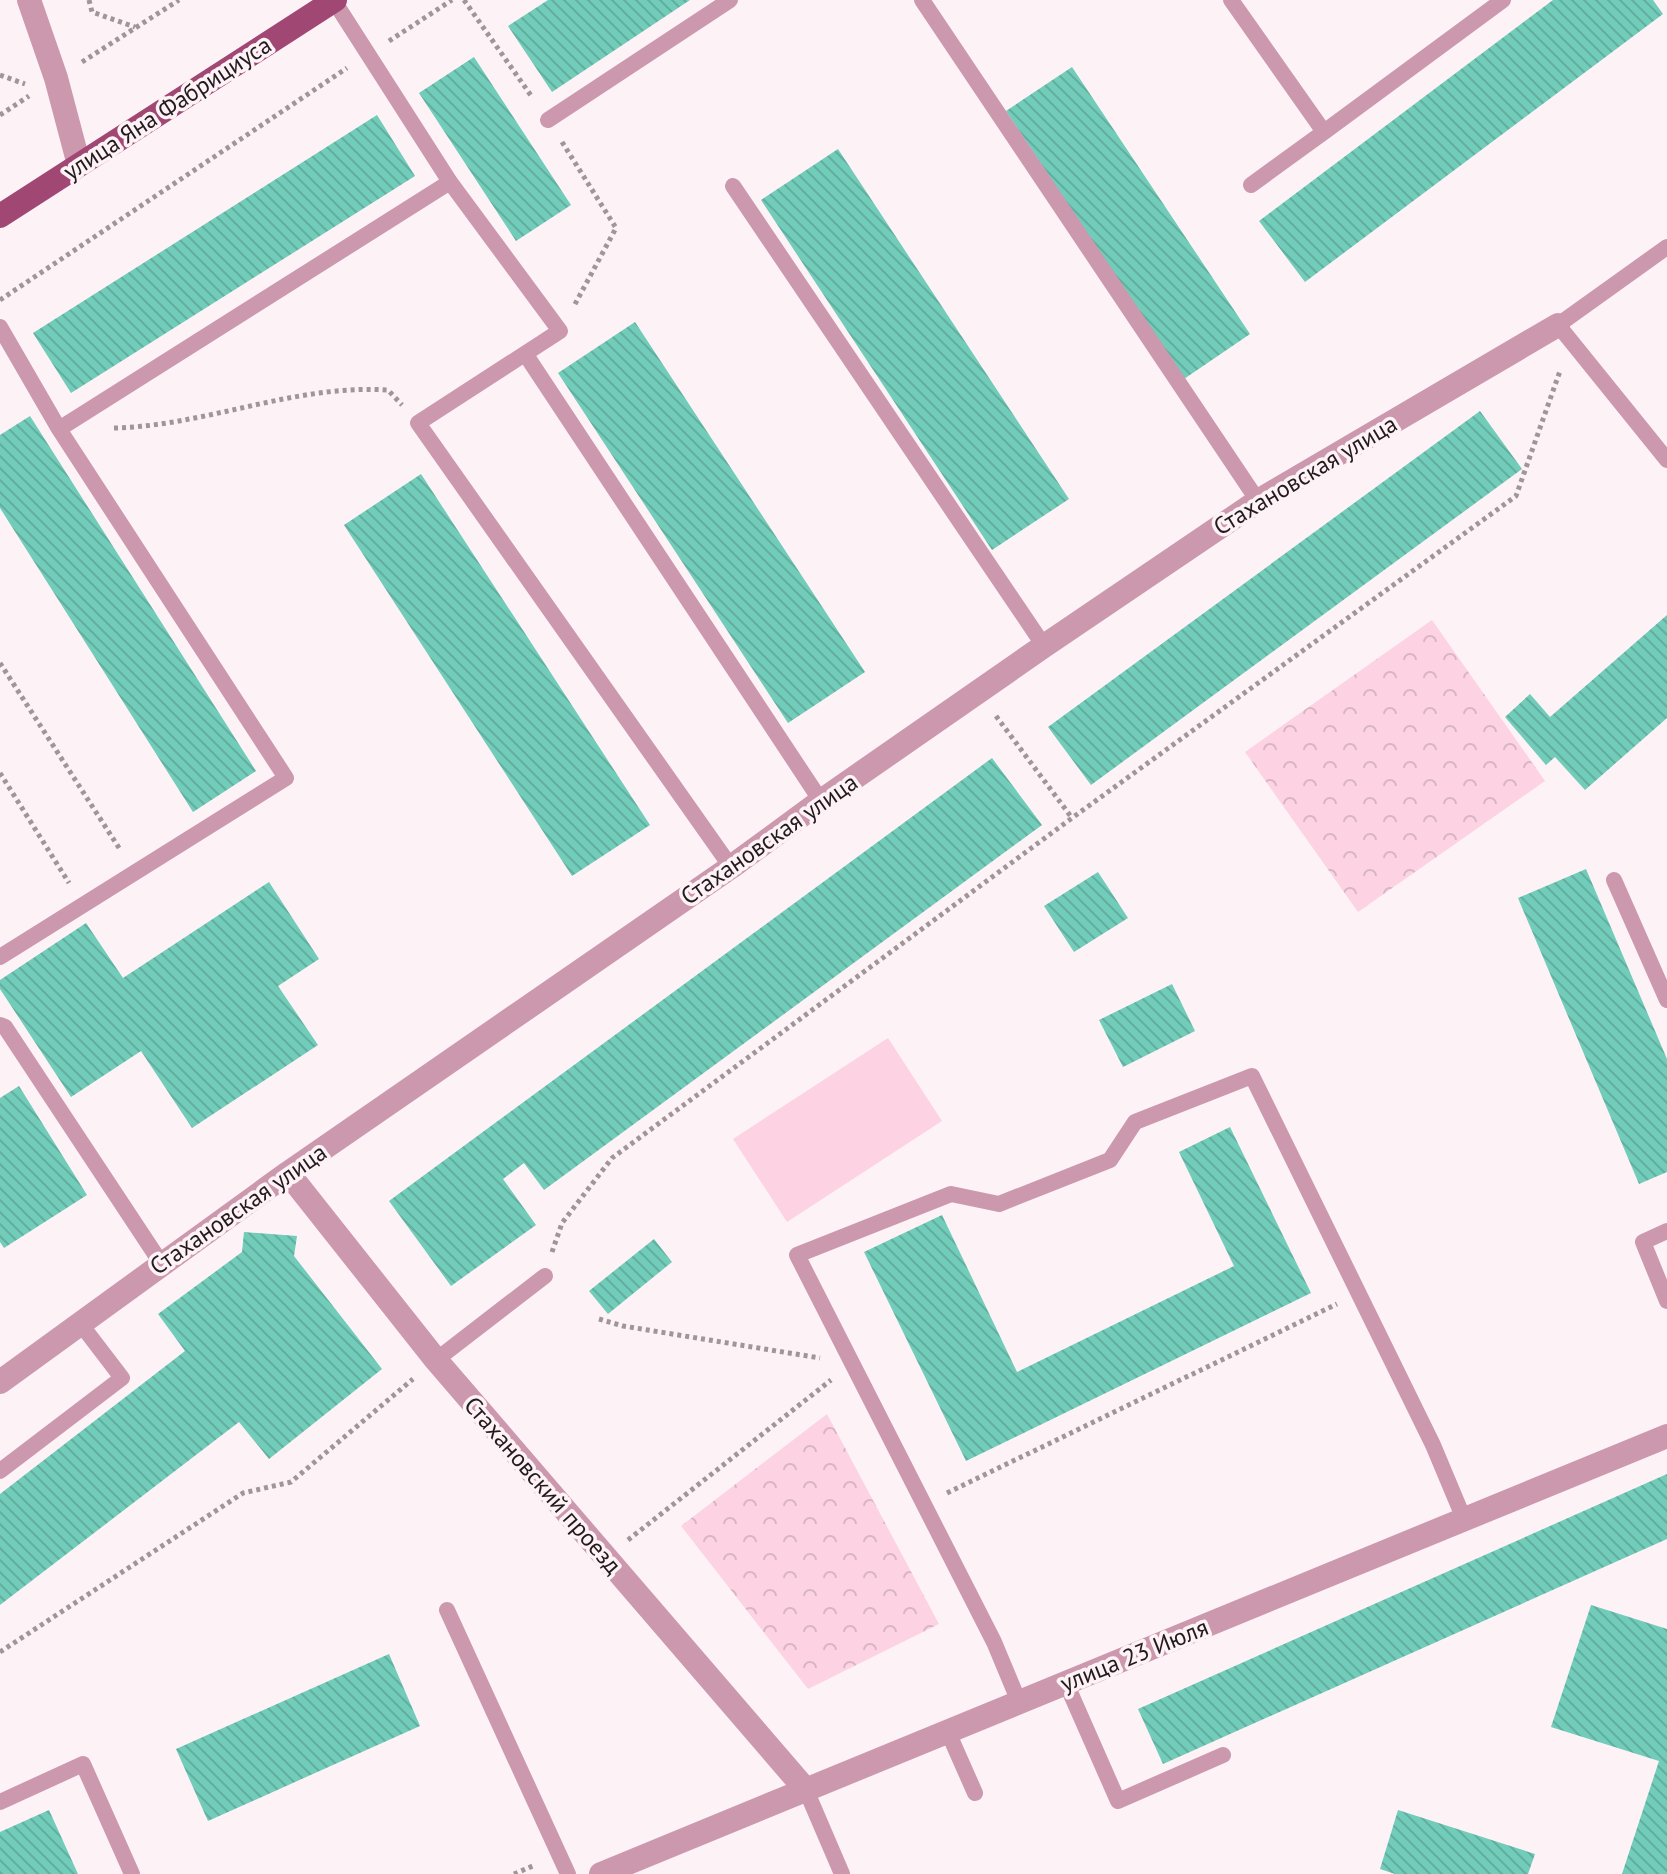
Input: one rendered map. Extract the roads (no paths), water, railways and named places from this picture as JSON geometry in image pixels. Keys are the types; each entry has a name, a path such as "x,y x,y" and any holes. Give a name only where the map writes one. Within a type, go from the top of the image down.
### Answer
{"main road":[{"name":"улица Яна Фабрициуса","path":"0,216 334,0"}],"street":[{"path":"29,0 56,78 79,165"},
{"name":"Стахановская улица","path":"0,1382 288,1173 1044,646 1258,501 1564,332"},
{"name":"Стахановский проезд","path":"288,1173 436,1360 806,1790"},
{"name":"улица 23 Июля","path":"601,1874 1667,1436"}],"lane":[{"path":"334,0 450,182 560,331 418,423 731,867"},
{"path":"548,120 730,0"},
{"path":"922,0 1258,501"},
{"path":"1231,0 1324,132"},
{"path":"1251,185 1503,0"},
{"path":"59,429 450,182"},
{"path":"733,186 1044,646"},
{"path":"1667,247 1564,332 1667,460"},
{"path":"0,327 59,429 286,778 0,957"},
{"path":"526,355 821,801"},
{"path":"1614,880 1667,1000"},
{"path":"0,1025 5,1027 161,1263"},
{"path":"1019,1702 994,1642 797,1255 951,1194 999,1204 1083,1171 1110,1160 1135,1122 1252,1076 1433,1445 1464,1519"},
{"path":"1667,1231 1643,1242 1667,1301"},
{"path":"436,1360 545,1276"},
{"path":"0,1471 122,1378 80,1323"},
{"path":"447,1610 568,1874"},
{"path":"1066,1683 1118,1801 1223,1755"},
{"path":"948,1732 975,1793"},
{"path":"0,1802 83,1764 132,1874"},
{"path":"806,1790 842,1874"}]}
